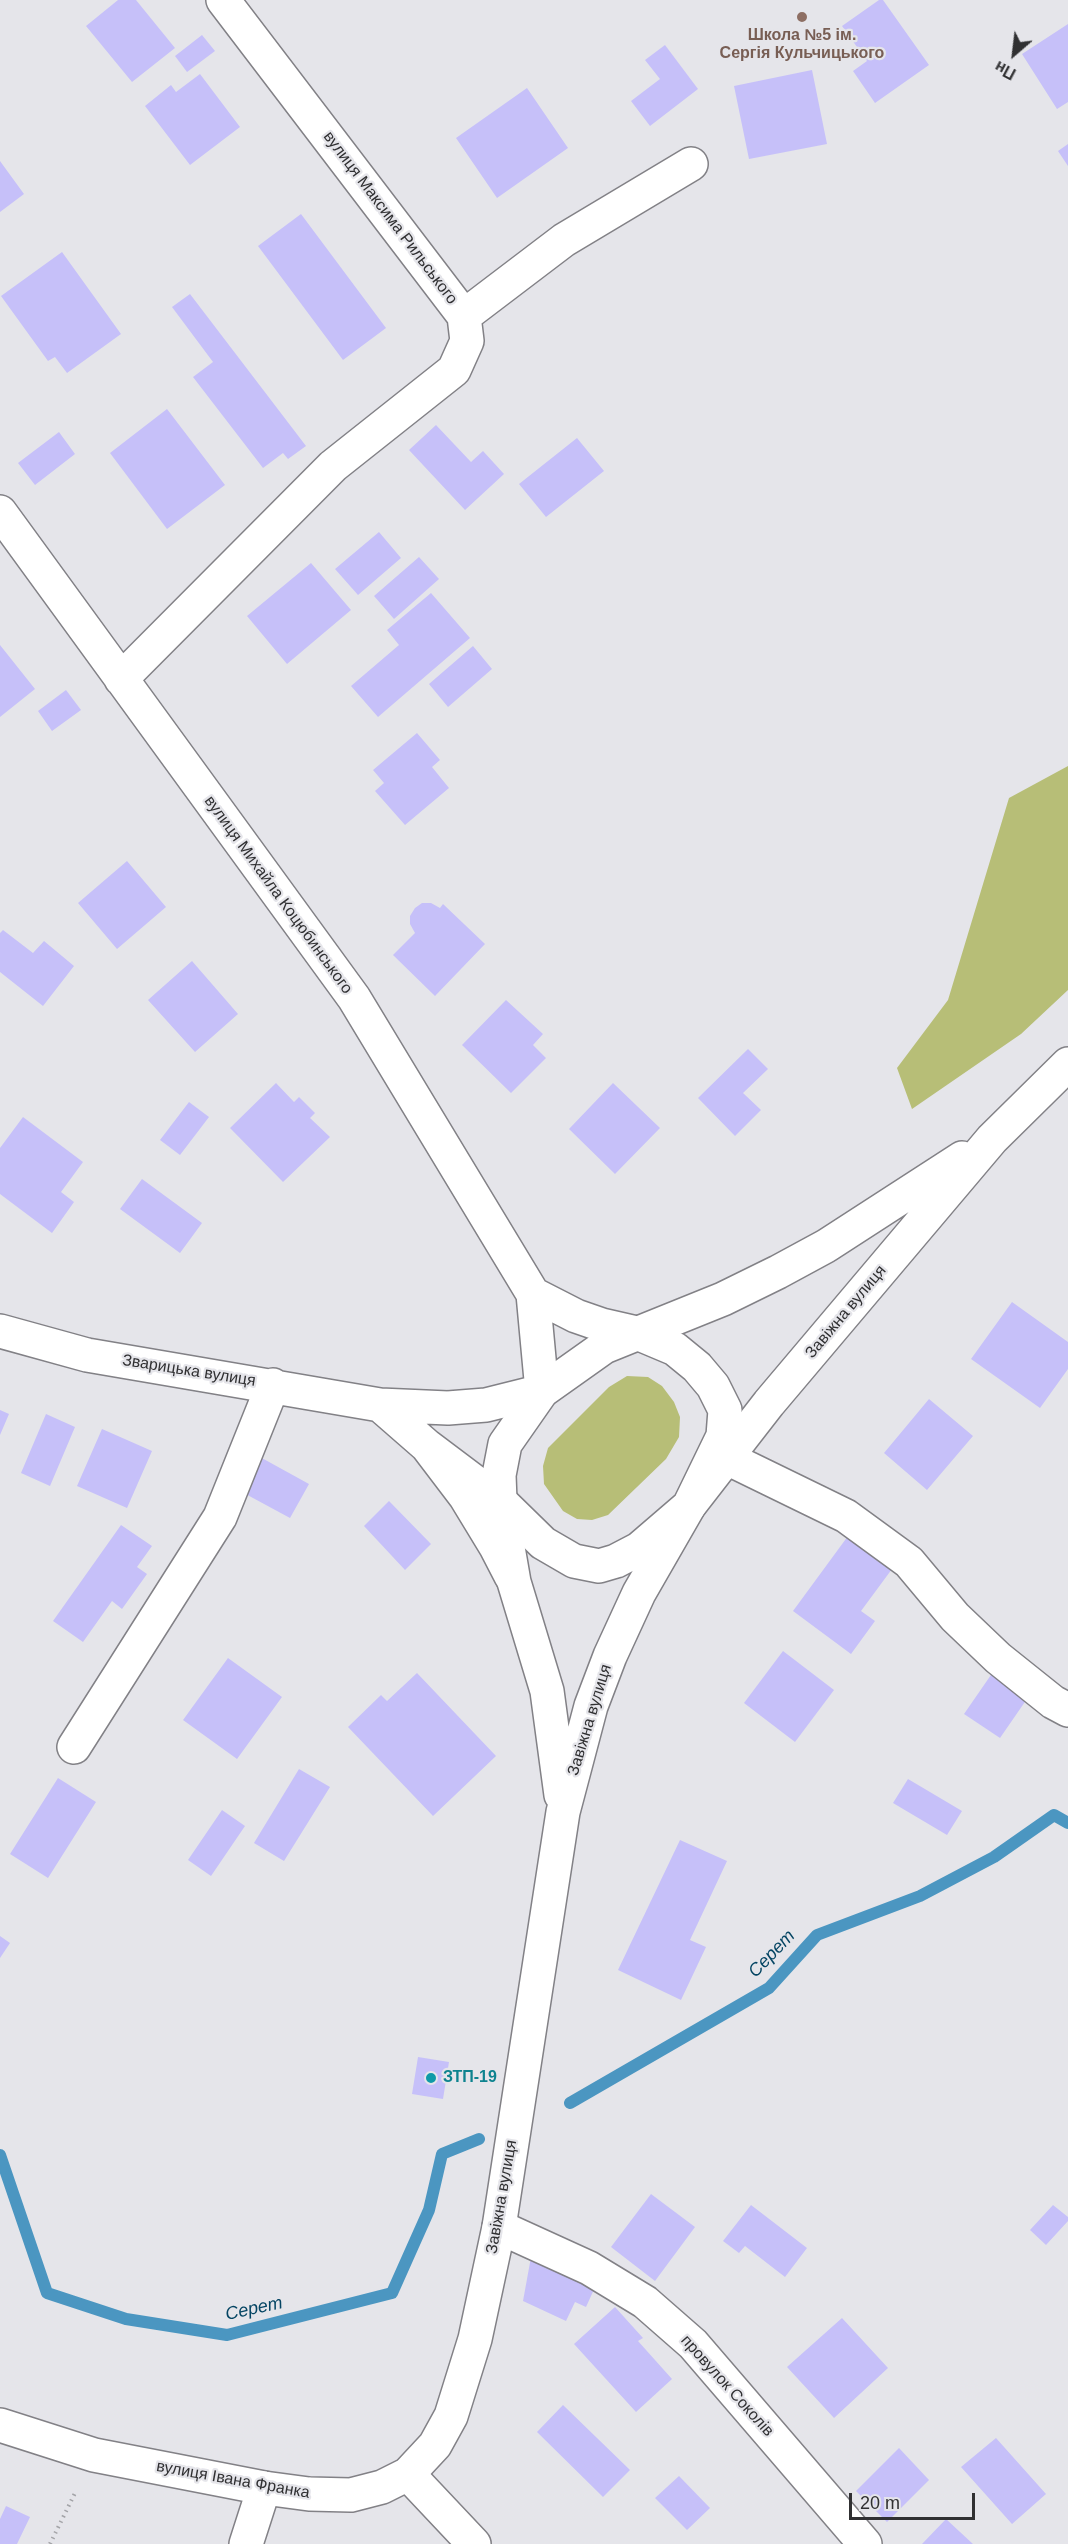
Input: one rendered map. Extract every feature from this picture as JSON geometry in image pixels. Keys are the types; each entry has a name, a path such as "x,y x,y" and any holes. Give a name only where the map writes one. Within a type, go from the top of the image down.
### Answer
{"street":[{"name":"вулиця Максима Рильського","path":"121,679 333,466 454,370 467,341 464,316 223,0"},
{"path":"464,316 564,240 691,164"},
{"name":"вулиця Михайла Коцюбинського","path":"0,512 354,998 532,1294"},
{"name":"Завіжна вулиця","path":"408,2474 435,2445 451,2416 475,2339 498,2227 563,1812 591,1706 610,1656 639,1593 689,1506 769,1404 992,1138 1068,1064"},
{"path":"563,1812 547,1691 514,1582 500,1501 499,1475 505,1444 542,1391 604,1347 723,1299 826,1246 992,1138"},
{"path":"380,1405 427,1446 500,1501 543,1543 574,1561 599,1566 616,1561 639,1549 689,1506 723,1436 725,1410 713,1386 697,1367 675,1349 637,1333 576,1316 532,1294"},
{"path":"532,1294 542,1391"},
{"name":"Зварицька вулиця","path":"0,1331 87,1355 380,1405 448,1408 486,1405 542,1391"},
{"path":"74,1747 220,1517 273,1385"},
{"path":"427,1446 465,1496 514,1582"},
{"path":"727,1458 846,1516 909,1562 955,1617 998,1658 1053,1702 1068,1710"},
{"name":"провулок Соколів","path":"498,2227 589,2268 645,2302 693,2344 865,2544"},
{"name":"вулиця Івана Франка","path":"0,2425 94,2455 264,2488 309,2494 351,2495 382,2487 408,2474"},
{"path":"408,2474 474,2544"},
{"path":"246,2544 264,2488"}],"path":[{"path":"50,2544 94,2455"}],"green space":[{"path":"1068,766 1068,990 1021,1034 912,1109 897,1068 948,1000 1009,798"},
{"path":"627,1376 648,1377 662,1386 674,1402 680,1417 679,1437 666,1459 608,1515 592,1520 577,1519 563,1511 544,1484 543,1466 548,1448 609,1387"}],"building":[{"path":"118,0 136,0 175,48 132,82 86,26"},
{"path":"879,0 883,0 929,65 875,103 853,71 867,61 842,26"},
{"path":"1068,24 1068,102 1057,109 1022,54"},
{"path":"202,35 215,51 187,72 175,56"},
{"path":"665,45 698,89 650,126 631,101 660,79 645,60"},
{"path":"812,70 827,144 749,159 734,86"},
{"path":"200,74 240,127 190,165 145,106 171,85 176,92"},
{"path":"527,88 568,148 497,198 456,138"},
{"path":"1068,144 1068,166 1058,151"},
{"path":"0,161 24,194 0,212"},
{"path":"301,214 386,328 343,360 258,246"},
{"path":"62,252 121,334 67,373 55,357 48,361 1,296"},
{"path":"190,294 306,446 288,459 283,453 263,468 193,377 213,362 172,307"},
{"path":"167,409 225,485 167,529 110,453"},
{"path":"436,425 471,462 483,451 504,474 465,510 409,450"},
{"path":"59,432 75,454 35,485 18,463"},
{"path":"577,438 604,471 546,517 519,484"},
{"path":"379,532 401,558 358,595 335,569"},
{"path":"419,557 439,579 394,619 374,596"},
{"path":"311,563 351,610 287,664 247,616"},
{"path":"431,593 470,638 378,717 351,686 399,645 387,630"},
{"path":"0,645 35,689 0,717"},
{"path":"473,646 492,669 448,707 429,684"},
{"path":"66,690 81,710 52,731 38,711"},
{"path":"417,733 440,760 432,767 449,788 405,825 375,791 384,783 373,770"},
{"path":"127,861 166,907 117,949 78,903"},
{"path":"422,903 431,903 440,908 443,904 485,944 435,996 393,955 415,933 410,924 410,916"},
{"path":"3,930 33,953 44,941 74,966 43,1006 0,972 0,933"},
{"path":"192,961 238,1014 195,1052 148,1000"},
{"path":"506,1000 543,1034 533,1045 546,1058 511,1093 462,1045"},
{"path":"748,1049 768,1069 743,1093 761,1110 735,1136 698,1098"},
{"path":"276,1083 294,1102 299,1097 315,1113 310,1118 330,1137 283,1182 230,1128"},
{"path":"613,1083 660,1128 615,1174 569,1129"},
{"path":"189,1102 209,1117 180,1155 160,1140"},
{"path":"23,1117 83,1162 61,1192 74,1202 52,1233 0,1194 0,1148"},
{"path":"142,1179 202,1223 180,1253 120,1209"},
{"path":"1012,1302 1068,1342 1068,1369 1040,1408 971,1359"},
{"path":"929,1399 973,1436 927,1490 884,1453"},
{"path":"0,1410 9,1414 0,1435"},
{"path":"46,1414 75,1427 50,1486 21,1473"},
{"path":"102,1429 152,1451 127,1508 77,1486"},
{"path":"260,1457 309,1484 290,1518 240,1491"},
{"path":"389,1501 431,1544 405,1570 364,1526"},
{"path":"121,1525 152,1546 137,1567 147,1574 122,1609 112,1601 83,1642 53,1621"},
{"path":"848,1536 892,1569 861,1611 875,1621 851,1654 793,1611"},
{"path":"783,1651 834,1690 795,1742 744,1703"},
{"path":"228,1658 282,1697 237,1759 183,1720"},
{"path":"993,1672 1029,1696 1000,1738 964,1714"},
{"path":"417,1673 496,1756 433,1816 348,1727 381,1695 387,1701"},
{"path":"299,1769 330,1787 284,1861 254,1843"},
{"path":"58,1778 96,1802 48,1878 10,1854"},
{"path":"908,1779 962,1811 947,1835 893,1803"},
{"path":"222,1810 245,1826 211,1876 188,1860"},
{"path":"680,1840 727,1861 690,1940 706,1947 681,2000 618,1970"},
{"path":"0,1936 10,1943 0,1958"},
{"name":"ЗТП-19","path":"418,2057 449,2062 443,2099 412,2094"},
{"path":"651,2194 695,2227 655,2281 611,2247"},
{"path":"751,2205 807,2248 785,2277 745,2246 739,2253 723,2241"},
{"path":"1053,2205 1068,2217 1068,2221 1046,2245 1030,2230"},
{"path":"531,2257 596,2285 586,2307 575,2302 566,2321 523,2301"},
{"path":"615,2307 643,2338 638,2341 672,2379 636,2412 574,2344"},
{"path":"842,2318 888,2368 834,2418 787,2367"},
{"path":"563,2405 630,2470 603,2497 537,2432"},
{"path":"996,2438 1046,2494 1012,2524 961,2467"},
{"path":"899,2448 929,2480 887,2522 856,2491"},
{"path":"679,2476 710,2508 687,2530 655,2498"},
{"path":"6,2506 30,2517 17,2544 0,2544 0,2519"},
{"path":"946,2519 973,2544 922,2544"}],"waterway":[{"name":"Серет","path":"570,2103 769,1988 817,1935 920,1896 994,1857 1054,1815 1068,1823"},
{"name":"Серет","path":"0,2155 47,2293 126,2319 227,2335 392,2293 429,2210 442,2154 479,2139"}],"place":[{"name":"Школа №5 ім. Сергія Кульчицького","path":"802,17"},
{"name":"ЗТП-19","path":"431,2078"}]}
